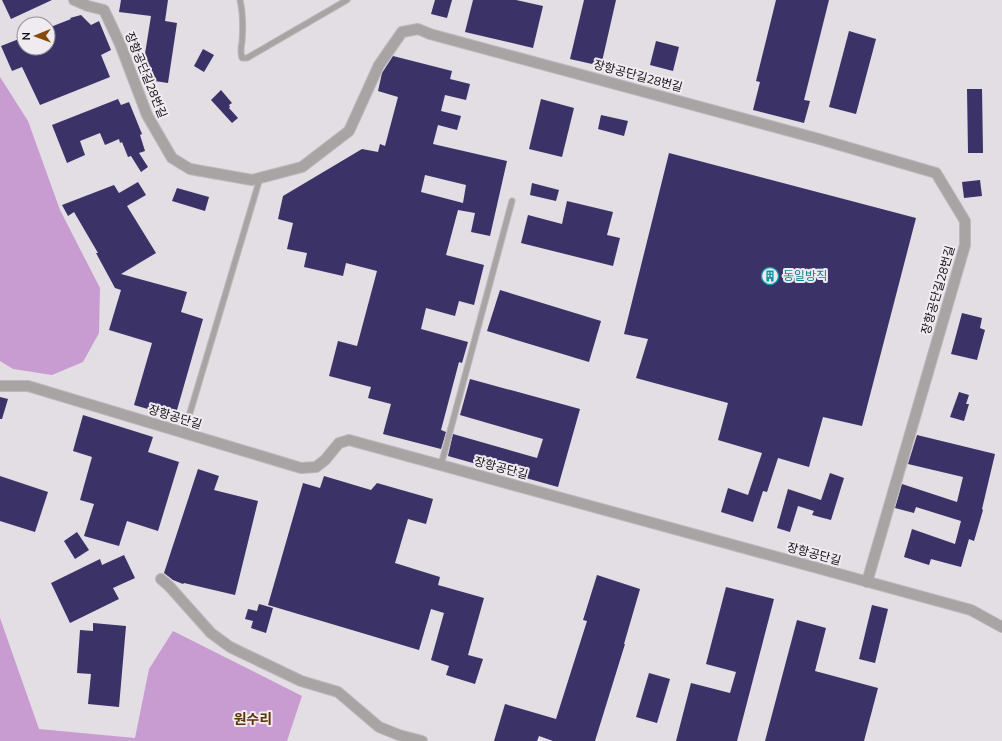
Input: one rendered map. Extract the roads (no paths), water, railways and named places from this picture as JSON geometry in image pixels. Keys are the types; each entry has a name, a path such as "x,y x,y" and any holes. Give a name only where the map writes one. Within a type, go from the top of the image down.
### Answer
{"street":[{"name":"장항공단길28번길","path":"74,0 88,6 104,10 120,44 147,115 172,158 190,169 252,180 302,167 349,131 379,65 389,49 402,32 418,28 445,38 819,138 936,173 965,221 965,244 867,582"},
{"name":"장항공단길","path":"0,386 28,386 301,468 316,467 325,460 339,443 349,440 971,610 1002,627"},
{"path":"161,579 211,633 230,647 301,681 338,692 379,727 399,736 422,741"}],"lane":[{"path":"240,0 243,26 240,52 242,58 246,58 347,0"},
{"path":"184,433 260,178"},
{"path":"441,465 512,201"}],"place":[{"name":"동일방직","path":"770,276"}],"district":[{"name":"원수리","path":"253,719"}]}
